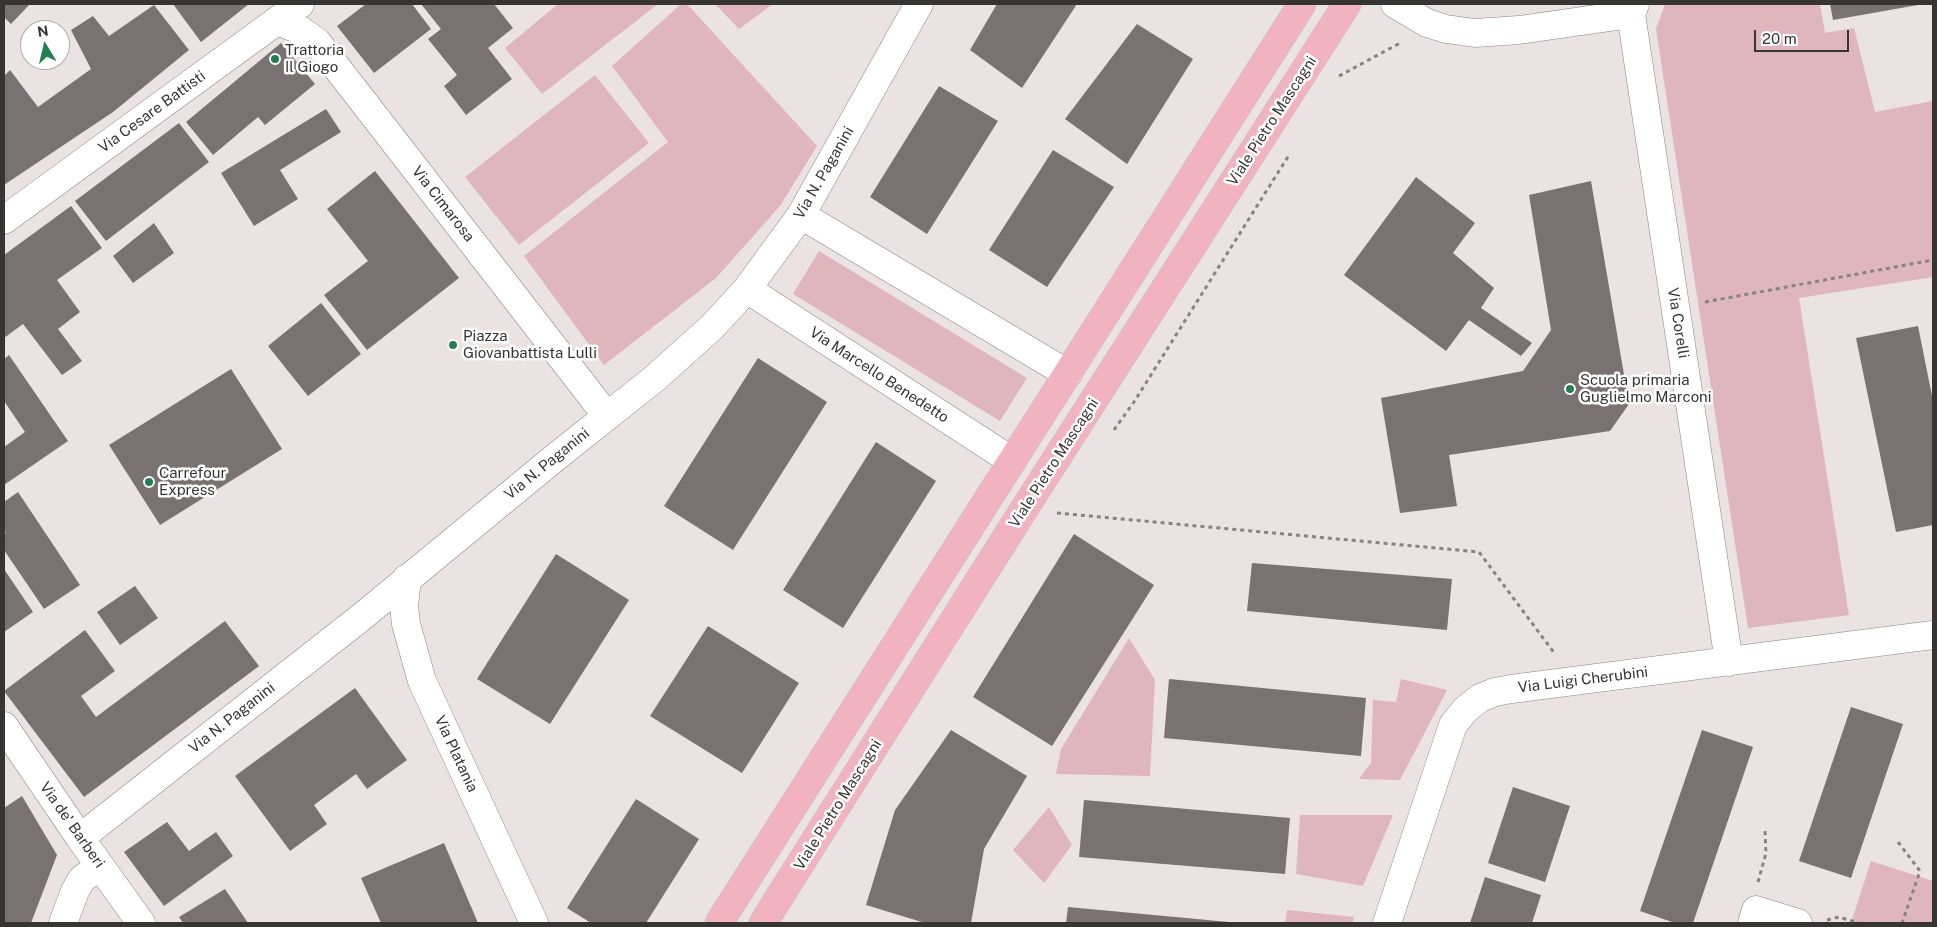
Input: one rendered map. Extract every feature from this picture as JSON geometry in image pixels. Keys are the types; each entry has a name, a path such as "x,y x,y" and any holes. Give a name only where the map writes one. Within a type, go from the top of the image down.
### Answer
{"main road":[{"path":"719,923 1302,4"},
{"name":"Viale Pietro Mascagni","path":"763,923 1024,509 1347,4"}],"street":[{"name":"Via Cesare Battisti","path":"4,220 276,12 300,4"},
{"name":"Via N. Paganini","path":"80,838 359,619 407,578 654,379 705,333 747,289 801,215 919,4"},
{"path":"1395,4 1427,23 1446,29 1475,33 1520,30 1633,9"},
{"name":"Via Corelli","path":"1633,9 1675,308 1729,662"},
{"name":"Via Cimarosa","path":"276,12 317,42 607,416"},
{"path":"801,215 1068,374"},
{"name":"Via Marcello Benedetto","path":"747,289 1012,461"},
{"name":"Via Platania","path":"407,578 404,606 406,624 422,681 534,923"},
{"name":"Via Luigi Cherubini","path":"1387,923 1453,725 1465,710 1480,698 1494,692 1933,635"},
{"name":"Via de' Barberi","path":"4,726 80,838 141,923"},
{"path":"63,923 75,891 82,880 100,866"},
{"path":"1754,916 1810,922"}],"path":[{"path":"1335,82 1340,74 1408,39 1427,23"},
{"path":"1111,434 1134,402 1293,150"},
{"path":"1675,308 1933,260"},
{"path":"1062,505 1057,514 1479,552 1554,651 1571,682"},
{"path":"1754,916 1756,888 1766,853 1765,832"},
{"path":"1898,842 1920,871 1902,923"},
{"path":"1810,922 1839,917 1859,923"}],"shaded area":[{"path":"558,4 658,4 542,94 505,48"},
{"path":"681,4 687,4 817,146 780,206 716,278 604,365 524,256 668,142 612,66"},
{"path":"715,4 773,4 739,29"},
{"path":"1665,4 1820,4 1825,33 1854,28 1875,112 1933,101 1933,277 1799,298 1849,615 1748,628 1656,29"},
{"path":"595,75 649,143 519,245 465,177"},
{"path":"819,251 1027,378 1000,421 793,294"},
{"path":"1129,638 1155,680 1150,776 1056,774 1061,749"},
{"path":"1401,679 1447,690 1400,780 1359,779 1371,763 1373,700 1396,702"},
{"path":"1049,807 1072,845 1044,883 1013,850"},
{"path":"1300,815 1393,815 1363,886 1296,874"},
{"path":"1871,861 1933,881 1933,923 1851,923"},
{"path":"1287,910 1354,917 1352,923 1285,923"}],"building":[{"path":"4,4 30,4 11,24 4,17"},
{"path":"173,4 249,4 201,42"},
{"path":"366,4 412,4 431,29 374,73 337,26"},
{"path":"421,4 494,4 513,28 488,48 512,79 466,115 444,86 457,75 428,39 441,29"},
{"path":"997,4 1077,4 1022,88 970,50"},
{"path":"1830,4 1917,4 1918,5 1833,20"},
{"path":"154,5 189,50 113,112 4,185 4,76 10,70 38,107 91,69 71,30 93,16 109,36"},
{"path":"1137,24 1193,59 1127,164 1065,119"},
{"path":"281,43 315,84 265,125 258,117 213,155 186,122"},
{"path":"939,86 998,121 927,234 870,197"},
{"path":"326,109 341,132 280,170 298,199 254,226 221,173"},
{"path":"179,123 209,162 106,241 75,201"},
{"path":"1053,150 1114,187 1047,287 989,250"},
{"path":"375,171 459,278 367,350 324,295 368,261 327,209"},
{"path":"1416,177 1475,223 1453,253 1494,288 1481,308 1532,343 1521,356 1469,320 1446,351 1344,275"},
{"path":"1591,181 1629,404 1610,431 1449,455 1457,506 1400,513 1381,398 1523,371 1551,330 1529,195"},
{"path":"71,206 102,248 57,280 80,312 58,329 82,361 62,375 23,324 4,338 4,255"},
{"path":"154,223 174,253 133,283 113,256"},
{"path":"321,303 361,354 308,396 268,346"},
{"path":"1918,326 1933,401 1933,525 1896,532 1856,338"},
{"path":"9,355 68,441 4,485 4,447 25,432 4,401 4,359"},
{"path":"758,358 827,402 733,550 664,506"},
{"path":"231,369 282,449 160,525 109,445"},
{"path":"876,442 936,481 843,628 783,590"},
{"path":"18,492 80,585 44,609 4,550 4,534 6,533 4,529 4,502"},
{"path":"1074,534 1154,585 1052,746 973,697"},
{"path":"556,554 629,600 550,724 477,679"},
{"path":"1252,563 1452,579 1447,630 1247,611"},
{"path":"4,569 33,612 4,632"},
{"path":"135,586 158,618 120,645 97,612"},
{"path":"225,621 259,666 84,797 4,691 85,630 115,671 81,696 96,717"},
{"path":"708,626 799,683 742,773 650,716"},
{"path":"1169,679 1366,698 1361,756 1164,738"},
{"path":"355,688 407,760 367,789 356,774 314,805 327,824 290,851 235,776"},
{"path":"1851,707 1903,724 1851,878 1799,861"},
{"path":"951,730 1027,776 984,849 971,923 925,923 866,905 895,810"},
{"path":"1702,730 1753,747 1693,923 1675,923 1640,911"},
{"path":"1513,787 1570,806 1545,882 1488,863"},
{"path":"22,796 57,855 31,923 4,923 4,808"},
{"path":"636,799 699,839 646,923 591,923 567,908"},
{"path":"1084,800 1290,818 1285,874 1079,857"},
{"path":"167,822 189,851 216,832 233,856 164,906 124,852"},
{"path":"444,843 478,923 381,923 361,878"},
{"path":"1485,877 1541,895 1532,923 1470,923"},
{"path":"225,889 248,923 183,923 179,917"},
{"path":"1068,907 1229,922 1229,923 1066,923"}],"place":[{"name":"Trattoria Il Giogo","path":"275,59"},
{"name":"Piazza Giovanbattista Lulli","path":"453,345"},
{"name":"Scuola primaria Guglielmo Marconi","path":"1570,389"},
{"name":"Carrefour Express","path":"149,482"}]}
